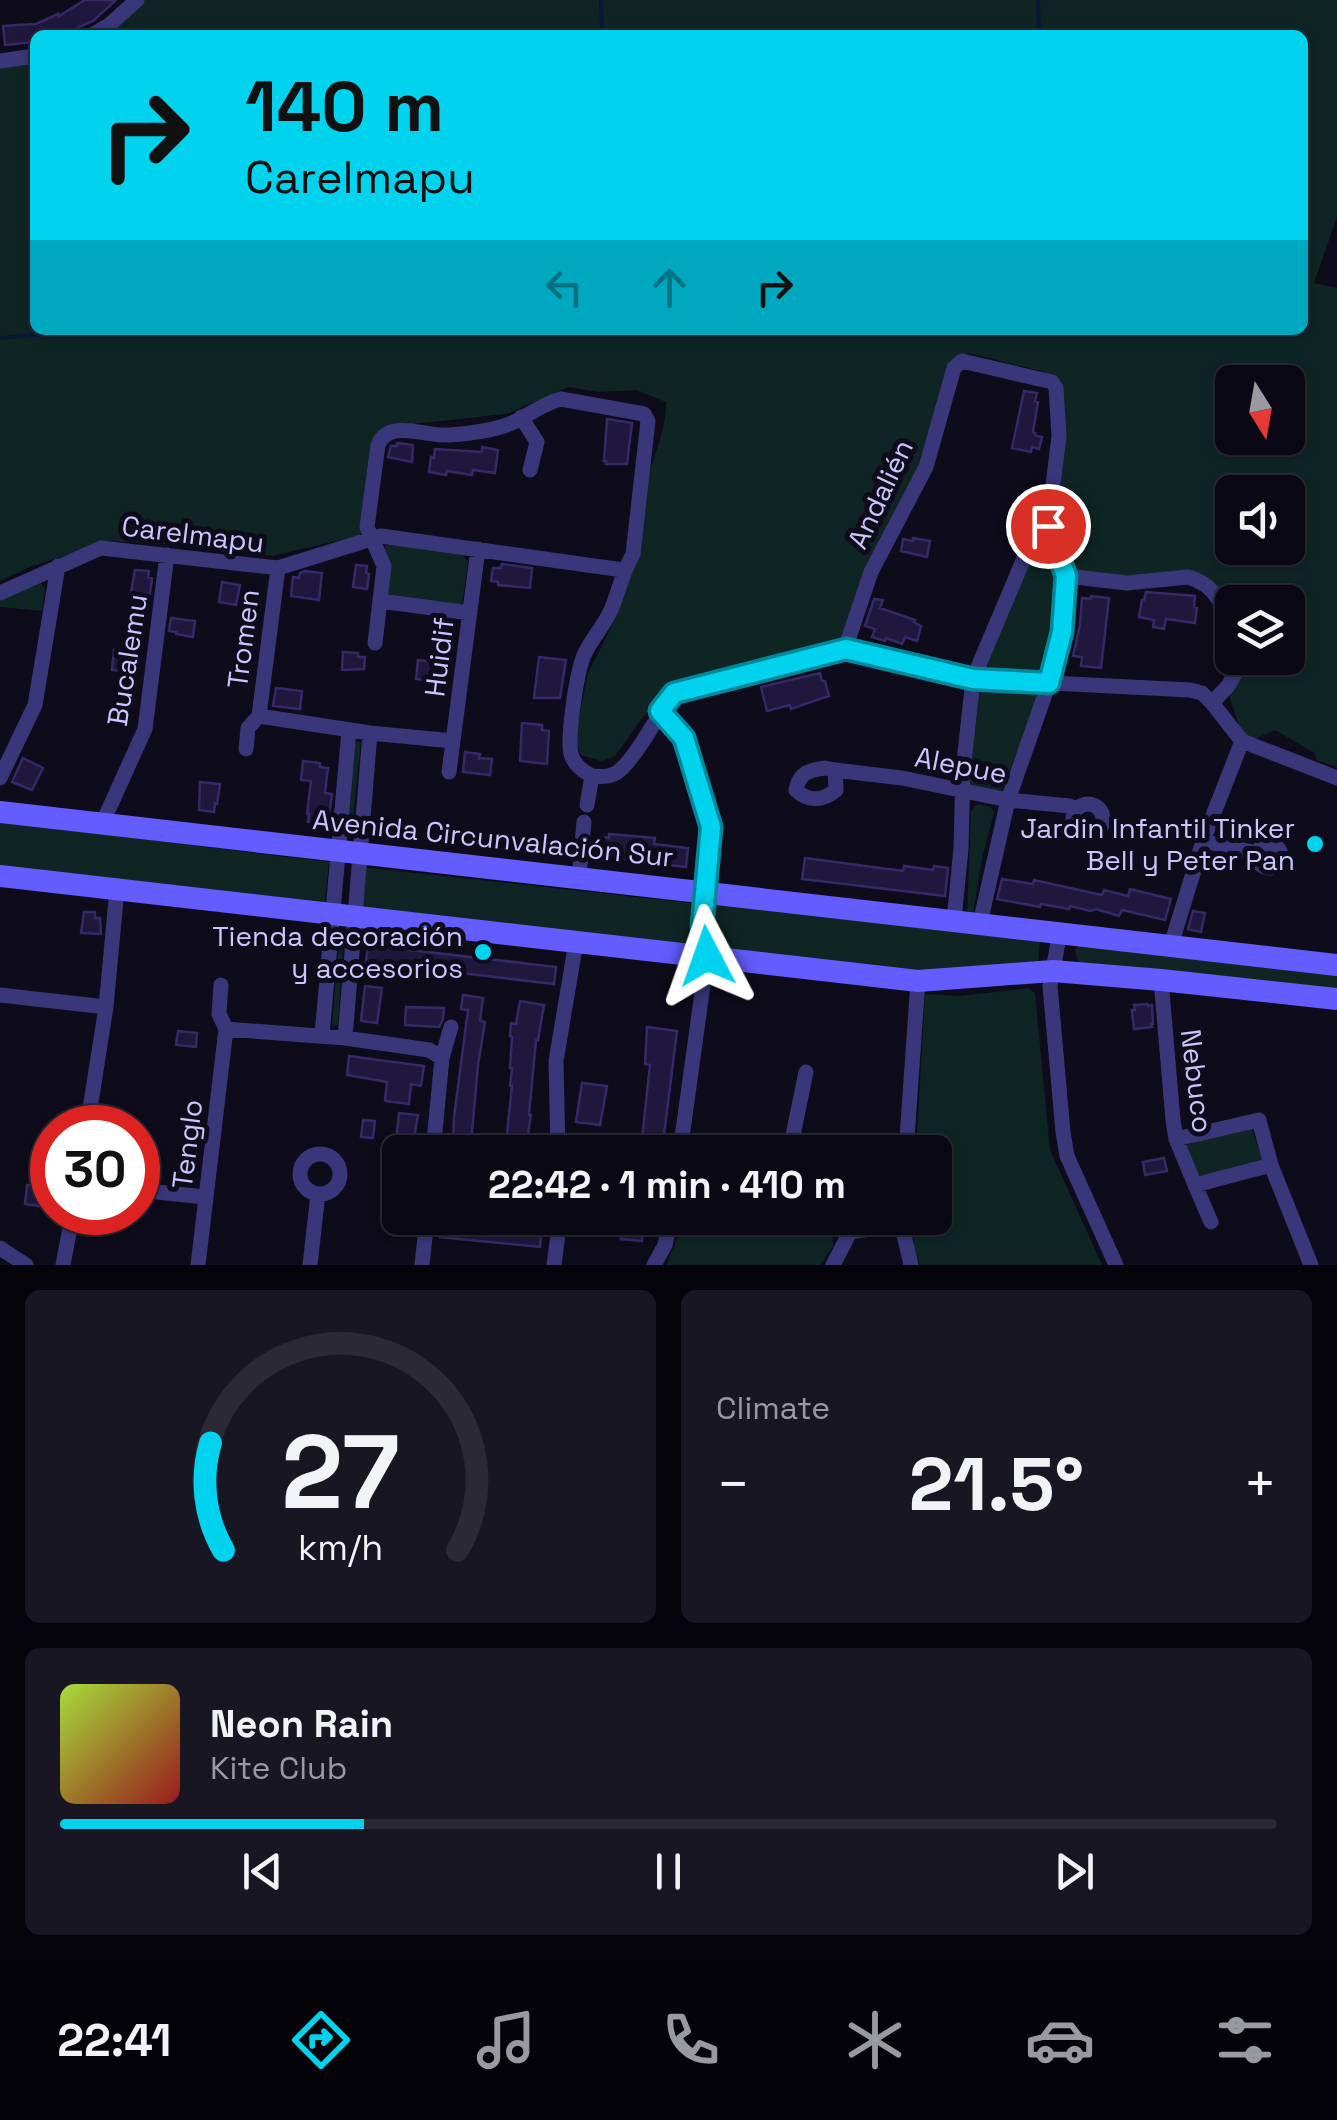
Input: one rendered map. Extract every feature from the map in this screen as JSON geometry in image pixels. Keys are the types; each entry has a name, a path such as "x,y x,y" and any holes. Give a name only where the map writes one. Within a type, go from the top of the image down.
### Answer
{"main road":[{"name":"Avenida Circunvalación Sur","path":"0,812 1337,966"},
{"path":"0,876 918,981 1053,971 1337,999"}],"street":[{"path":"100,30 137,0"},
{"path":"0,61 30,57"},
{"name":"Andalién","path":"846,649 871,572 926,466 954,368 962,362 1052,382 1056,388 1059,436 1048,526 1066,576 1062,632 1049,683 1008,800 980,923"},
{"path":"375,643 384,566 367,526 378,445 383,435 394,430 447,436 505,426 561,400 644,414 648,421 633,554 623,570 608,618 584,655 576,690 570,750 580,770 592,776 616,772 632,756 674,693 846,649 973,679 1202,693 1242,741 1337,778"},
{"path":"521,417 536,442 530,470"},
{"name":"Andalién","path":"954,920 961,848 962,771 973,679 1025,556 1048,526"},
{"name":"Carelmapu","path":"0,593 100,548 278,568 381,536 623,570"},
{"name":"Huidif","path":"449,772 478,549"},
{"name":"Bucalemu","path":"102,824 145,729 168,556"},
{"path":"0,778 35,704 58,566"},
{"name":"Tromen","path":"246,749 248,728 259,716 278,568"},
{"path":"1066,576 1127,583 1188,578 1215,593"},
{"path":"380,600 470,613"},
{"path":"1212,703 1235,675"},
{"path":"660,711 684,738 711,827 702,926 707,956 682,1135"},
{"name":"Tromen","path":"259,716 453,741"},
{"path":"345,1038 349,986 344,916 349,852 349,730"},
{"path":"349,852 370,732"},
{"path":"1172,945 1203,841 1242,741"},
{"name":"Alepue","path":"836,770 1076,810"},
{"path":"587,804 592,776"},
{"path":"578,878 584,822"},
{"path":"1203,841 1257,854"},
{"path":"91,1105 106,1007 117,889"},
{"path":"322,1036 327,984 344,916"},
{"path":"1060,932 1050,986 1067,1156 1116,1265"},
{"path":"558,1135 556,1060 576,942"},
{"name":"Nebuco","path":"1161,980 1172,1120 1176,1139 1211,1222"},
{"path":"907,1135 918,981"},
{"path":"327,984 349,986"},
{"name":"Tenglo","path":"198,1265 226,1029 219,1014 221,985"},
{"path":"0,995 106,1007"},
{"path":"435,1135 442,1058 451,1027"},
{"path":"226,1029 345,1038 429,1050 442,1058"},
{"path":"795,1135 806,1072"},
{"path":"1176,1139 1259,1120 1270,1165 1312,1265"},
{"path":"1195,1185 1270,1165"},
{"path":"160,1192 205,1197"},
{"path":"310,1265 318,1194"},
{"path":"63,1265 69,1235"},
{"path":"422,1265 425,1235"},
{"path":"554,1265 558,1235"},
{"path":"654,1265 667,1235"},
{"path":"832,1265 848,1235"},
{"path":"904,1235 911,1265"},
{"path":"0,1248 26,1265"}],"green space":[{"path":"140,0 1337,0 1337,217 1314,283 1337,288 1337,767 1316,760 1315,753 1275,730 1255,739 1242,735 1230,698 1232,675 1305,675 1305,585 1215,586 1196,572 1118,577 1073,569 1059,540 1059,528 1047,497 1053,448 1053,390 1045,372 969,353 950,363 922,462 859,585 841,638 830,645 665,687 660,700 615,756 601,761 581,755 575,738 588,673 618,614 613,605 665,414 666,402 636,390 598,392 569,387 506,414 385,427 367,511 375,532 272,556 109,541 0,581 0,65 30,61 30,335 1308,335 1308,30 104,30"},
{"path":"386,545 461,553 468,562 462,605 389,597 383,551"},
{"path":"1043,546 1051,548 1060,581 1049,665 1042,671 985,668 1030,562"},
{"path":"39,581 45,588 42,611 0,607 0,598"},
{"path":"983,685 1029,685 1037,701 999,791 971,788 968,783 976,692"},
{"path":"353,741 361,742 351,837 342,836"},
{"path":"980,804 991,807 994,813 973,915 967,914 971,812"},
{"path":"0,822 329,862 325,902 0,866"},
{"path":"361,867 699,904 697,948 358,909"},
{"path":"709,901 1040,938 1038,967 920,973 709,949"},
{"path":"344,936 338,1025 332,1026 339,937"},
{"path":"1082,942 1337,974 1337,991 1078,962 1075,950"},
{"path":"1028,988 1035,993 1050,1150 1102,1265 920,1265 914,1235 952,1235 952,1135 917,1135 925,994 960,996"},
{"path":"1252,1129 1262,1160 1202,1177 1194,1172 1185,1150 1188,1143"},
{"path":"679,1235 832,1235 834,1245 820,1265 666,1265"}],"building":[{"path":"85,0 116,0 93,21 72,30 30,30 30,42 5,45 3,26 36,24"},
{"path":"1024,391 1037,393 1033,432 1042,437 1039,449 1032,447 1031,452 1012,448"},
{"path":"607,419 632,423 627,464 604,461"},
{"path":"413,445 412,462 388,457 391,446"},
{"path":"482,447 498,450 495,473 429,472 435,449 482,452"},
{"path":"903,539 930,541 927,557 901,551"},
{"path":"502,564 532,568 530,588 491,581 493,568 501,568"},
{"path":"356,565 367,566 367,589 353,587"},
{"path":"135,570 149,571 150,594 131,592"},
{"path":"305,571 322,573 319,600 291,596 293,577 299,578"},
{"path":"222,582 240,585 236,605 219,602"},
{"path":"1146,592 1195,596 1195,623 1166,619 1164,629 1153,627 1154,620 1139,617"},
{"path":"1082,598 1109,598 1101,668 1081,666 1082,657 1073,656"},
{"path":"874,599 883,600 880,608 915,620 921,626 917,641 905,637 902,644 872,637 875,629 865,626"},
{"path":"171,618 195,621 193,637 169,631"},
{"path":"114,650 140,653 137,673 112,670"},
{"path":"343,652 365,657 364,669 342,670"},
{"path":"539,657 566,660 560,698 534,698"},
{"path":"418,660 444,666 443,679 416,679"},
{"path":"820,673 829,696 791,709 790,705 767,711 761,687"},
{"path":"276,688 302,691 300,709 273,706"},
{"path":"522,723 542,725 542,730 549,731 547,764 520,761"},
{"path":"465,752 492,759 490,775 463,772"},
{"path":"23,758 43,768 32,790 12,782"},
{"path":"303,761 328,768 325,793 332,794 328,824 308,822 311,781 301,780"},
{"path":"200,782 220,784 214,812 199,810"},
{"path":"609,834 655,838 654,844 688,848 686,867 599,857 602,837 609,838"},
{"path":"805,858 903,871 904,866 948,868 945,896 802,879"},
{"path":"1002,879 1033,884 1034,880 1102,895 1104,890 1128,896 1130,889 1171,899 1165,920 1122,910 1119,916 1070,906 1040,907 997,899"},
{"path":"1193,911 1205,913 1201,932 1188,929"},
{"path":"84,912 95,912 95,918 100,918 101,934 81,933"},
{"path":"368,945 556,967 554,984 366,962"},
{"path":"365,986 382,988 377,1023 361,1021"},
{"path":"463,995 483,998 480,1021 485,1022 472,1135 453,1135 468,1010 461,1009"},
{"path":"520,1001 544,1005 536,1040 528,1135 507,1135 512,1086 511,1023 516,1024"},
{"path":"1134,1005 1152,1005 1152,1027 1134,1029"},
{"path":"406,1007 444,1008 443,1019 439,1027 405,1025"},
{"path":"647,1027 677,1031 664,1135 642,1135 650,1065 645,1064"},
{"path":"178,1031 197,1033 196,1047 176,1045"},
{"path":"349,1056 424,1066 421,1086 411,1084 409,1104 385,1101 387,1082 347,1075"},
{"path":"582,1083 607,1086 600,1125 576,1122"},
{"path":"399,1113 418,1115 415,1135 397,1135"},
{"path":"363,1120 375,1121 373,1138 361,1137"},
{"path":"1164,1158 1167,1171 1145,1175 1143,1162"},
{"path":"27,1185 30,1185 30,1205 25,1204"},
{"path":"440,1235 541,1235 540,1247"},
{"path":"621,1235 643,1235 642,1241 621,1239"}],"waterway":[{"path":"601,0 602,30"},
{"path":"1038,0 1039,30"},
{"path":"0,338 35,335"}],"place":[{"name":"Jardin Infantil Tinker Bell y Peter Pan","path":"1315,844"},
{"name":"Tienda decoración y accesorios","path":"483,952"}],"route":[{"path":"707,956 702,926 711,827 684,738 660,711 674,693 846,649 973,679 1049,683 1062,632 1066,576 1048,526"}]}
